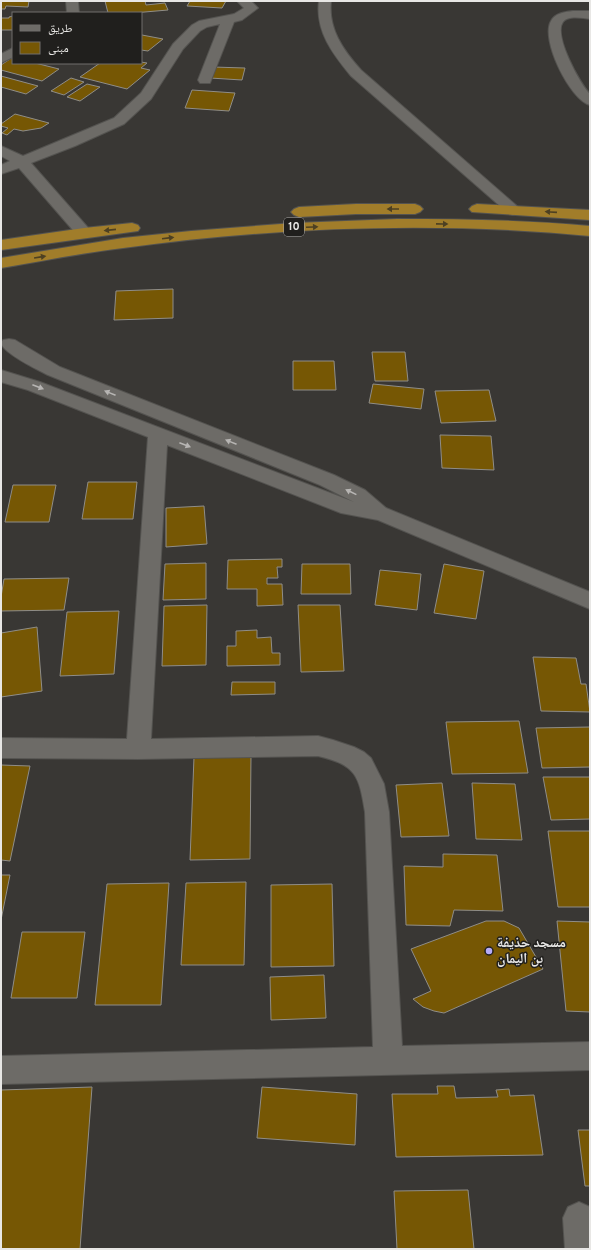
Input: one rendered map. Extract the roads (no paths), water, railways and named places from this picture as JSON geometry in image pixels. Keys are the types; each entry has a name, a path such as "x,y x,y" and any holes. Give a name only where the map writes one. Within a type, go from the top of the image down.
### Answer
{"highway":[{"name":"10","path":"287,213 356,209 513,210 590,215"},
{"path":"1,245 84,233 256,215"},
{"name":"10","path":"1,263 122,244 258,229 354,225 499,224 590,231"}],"street":[{"path":"72,1 73,12"},
{"path":"325,1 326,27 337,50 356,73 513,210"},
{"path":"1,170 119,121 146,96 178,47 191,33 203,24 238,18 253,3"},
{"path":"590,15 564,15 556,22 554,28 557,44 570,76 579,91 590,101"},
{"path":"206,80 228,20"},
{"path":"1,59 12,53"},
{"path":"1,150 22,162 84,233"},
{"path":"1,368 8,363 12,356 12,350 5,341"},
{"path":"5,341 30,358 54,371 327,480 358,496 382,514"},
{"path":"1,376 34,386 348,508 382,514 590,601"},
{"path":"138,749 158,434"},
{"path":"1,748 138,749 318,746 336,750 360,762 371,780 377,812 388,1061"},
{"path":"1,1070 590,1056"},
{"path":"579,1218 581,1249"}],"place":[{"name":"مسجد حذيفة بن اليمان","path":"489,951"}]}
